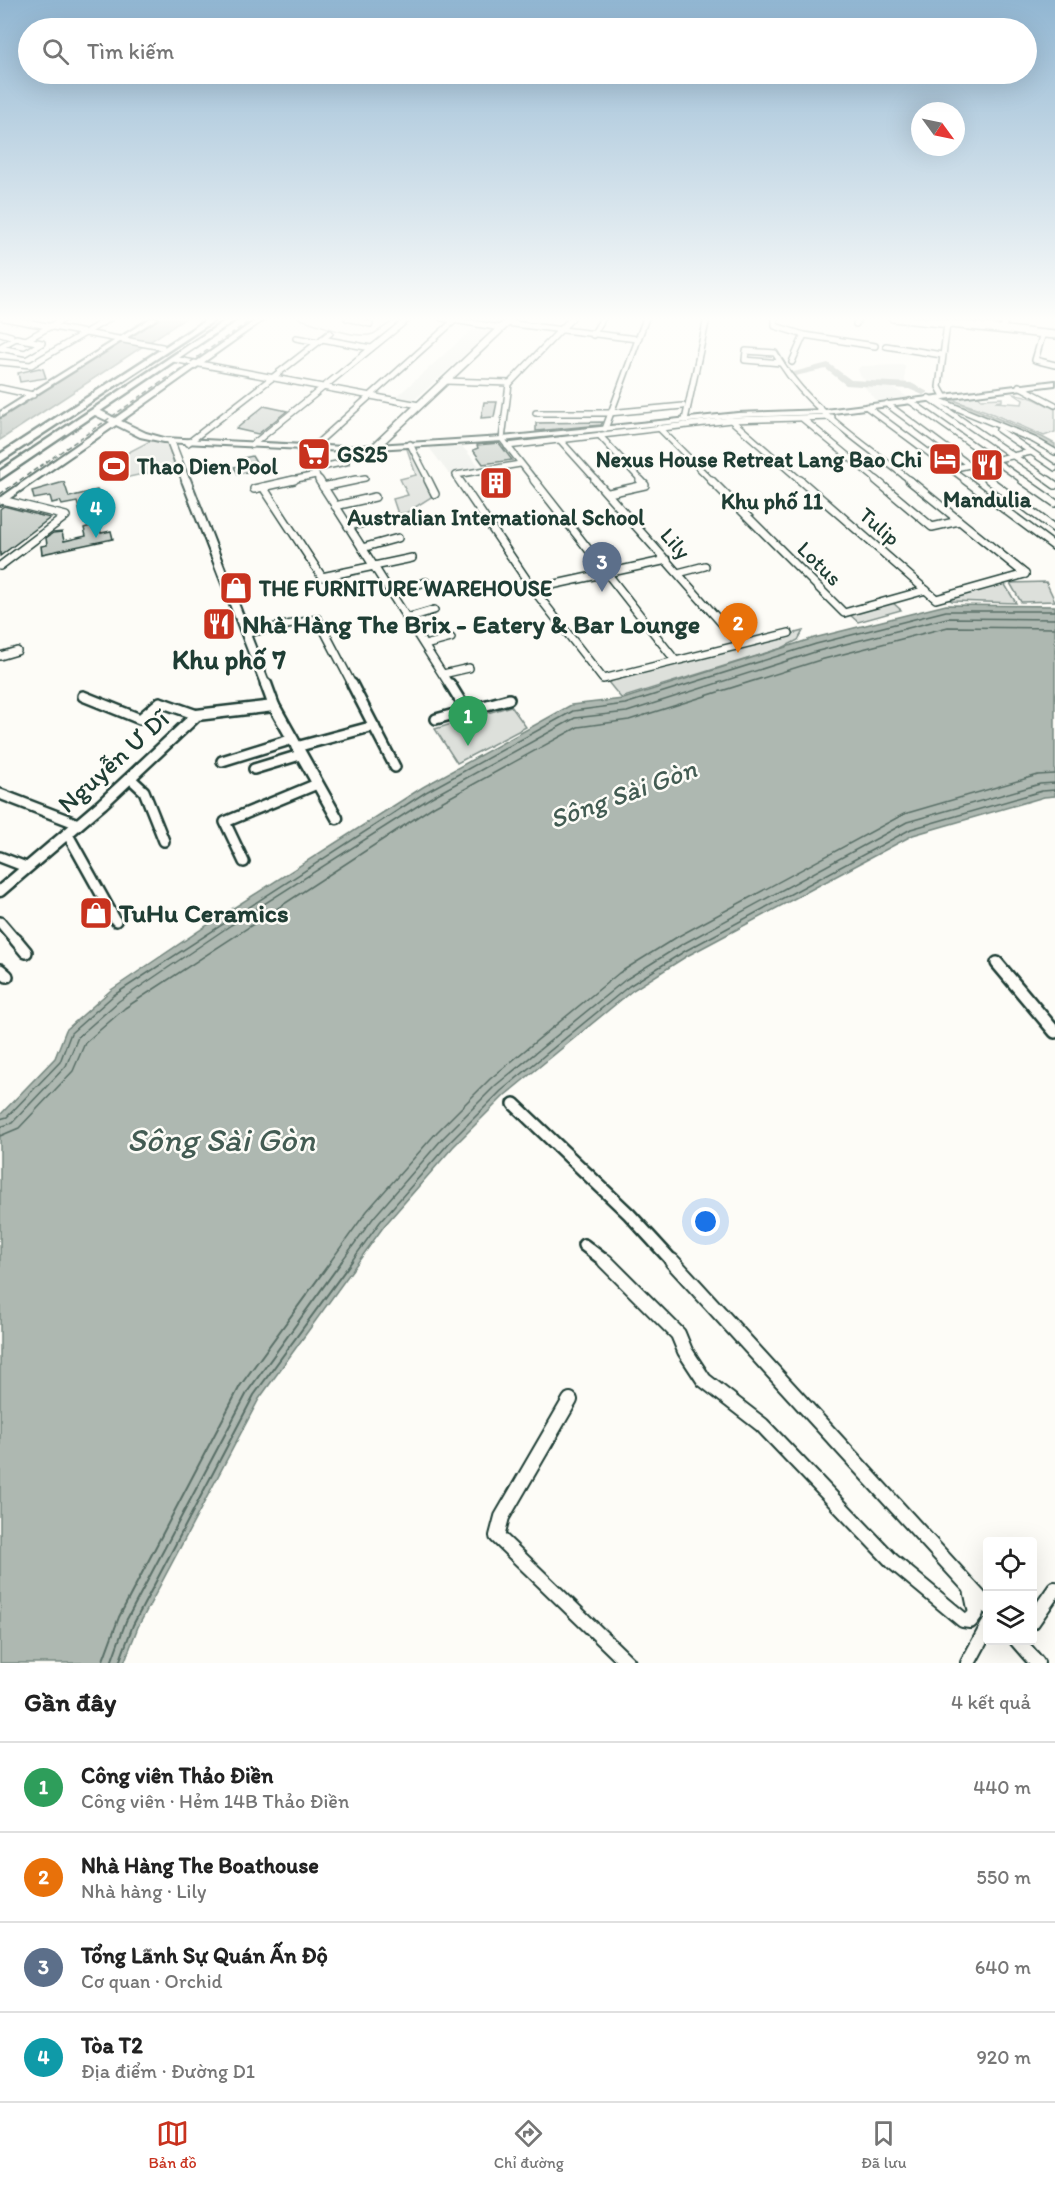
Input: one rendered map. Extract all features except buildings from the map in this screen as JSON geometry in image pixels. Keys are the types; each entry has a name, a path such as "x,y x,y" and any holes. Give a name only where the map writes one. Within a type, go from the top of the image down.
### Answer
{"highway":[{"path":"0,453 88,396"},
{"path":"0,459 96,396"},
{"path":"0,470 111,396"},
{"path":"0,477 119,396"}],"main road":[{"path":"0,415 30,396"},
{"path":"1,501 152,396"},
{"path":"92,414 143,435 171,441 312,448 505,442 602,432 685,420 829,415 947,396"}],"street":[{"path":"188,443 249,396"},
{"path":"252,445 312,396"},
{"path":"312,448 370,396 419,405"},
{"path":"376,446 429,396"},
{"path":"509,396 505,442 675,660"},
{"path":"602,432 616,396"},
{"path":"685,420 690,396"},
{"path":"809,396 829,415 1025,574 936,598 926,590"},
{"path":"1036,396 1055,405"},
{"path":"931,399 991,422 1055,452"},
{"path":"931,399 1055,485"},
{"path":"910,401 1055,503"},
{"path":"887,404 1055,530"},
{"path":"536,412 609,413 683,406"},
{"path":"867,407 1055,547"},
{"path":"505,442 560,440 602,432 731,420 804,419 829,415"},
{"path":"804,419 932,527 959,521"},
{"name":"Tulip","path":"731,420 926,590"},
{"path":"982,423 998,430 1055,468"},
{"name":"Lotus","path":"659,428 844,613 926,590"},
{"path":"602,432 645,485 609,493"},
{"name":"Lily","path":"560,440 740,644"},
{"path":"171,441 274,706 337,818"},
{"path":"410,444 435,494"},
{"path":"298,447 466,710"},
{"path":"951,469 1031,452"},
{"path":"254,489 346,462"},
{"path":"520,464 456,475 533,589 603,679 789,633"},
{"path":"323,487 365,478"},
{"path":"263,487 322,577 412,558"},
{"path":"335,506 375,497"},
{"path":"0,566 66,516 1,501"},
{"path":"348,526 387,518"},
{"path":"1039,534 1055,530"},
{"path":"362,548 398,538"},
{"path":"533,589 667,560"},
{"path":"678,573 705,566"},
{"path":"390,592 426,582"},
{"path":"407,618 434,610"},
{"path":"246,633 318,619 395,767"},
{"path":"425,645 451,638"},
{"path":"0,656 17,651"},
{"path":"443,674 469,668"},
{"path":"83,696 140,719 160,702 197,714"},
{"path":"436,719 509,699"},
{"name":"Nguyễn Ư Dĩ","path":"0,891 130,778 197,714 274,706"},
{"path":"222,761 296,747 374,726"},
{"path":"254,769 296,747"},
{"path":"130,778 144,792 164,841"},
{"path":"244,862 225,822 317,784"},
{"path":"0,794 78,824"},
{"path":"67,833 116,921"},
{"path":"0,857 26,867"},
{"path":"0,922 26,952"},
{"path":"997,963 1055,1032"},
{"path":"514,1104 629,1214 983,1602"},
{"path":"584,1245 599,1255 678,1334 685,1351 704,1380 768,1431 892,1561 963,1620 970,1621 976,1613 971,1589"},
{"path":"570,1400 508,1507 497,1536 628,1663"},
{"path":"1037,1615 1055,1589"},
{"path":"968,1663 983,1634"},
{"path":"1022,1645 1037,1663"}],"shaded area":[{"path":"398,396 419,396 412,402 395,398"},
{"path":"872,396 905,396 909,398 877,402"},
{"path":"978,396 981,399 1002,398 1002,401 995,402 1022,404 1023,400 1016,396 1030,397 1055,409 1055,432 1044,436 986,411 946,398"},
{"path":"152,440 167,443 175,467 120,479 104,468 104,465"},
{"path":"461,445 480,467 449,474 428,446"},
{"path":"412,448 436,494 406,513 398,514 393,499 408,495 400,479 416,475 407,449"},
{"path":"1046,582 1055,601 1021,602 1010,583"},
{"path":"1004,583 1016,603 952,601 947,598"},
{"path":"892,602 901,610 858,622 849,614"},
{"path":"803,631 798,640 782,648 621,698 608,682"},
{"path":"511,706 526,727 457,763 435,729"}],"water":[{"path":"37,396 68,396 0,440 0,419"},
{"path":"954,400 1042,437 1055,444 1055,450 944,401"},
{"name":"Sông Sài Gòn","path":"946,605 1055,606 1055,796 1044,797 913,835 687,956 633,990 505,1095 453,1147 384,1226 259,1399 138,1627 124,1663 0,1663 0,1115 55,1058 66,1030 111,990 224,914 423,787 571,705 623,699 814,638"}],"railway":[{"path":"0,494 142,396"}],"place":[{"name":"GS25","path":"314,454"},
{"name":"Nexus House Retreat Lang Bao Chi","path":"945,459"},
{"name":"Mandulia","path":"987,465"},
{"name":"Thao Dien Pool","path":"114,466"},
{"name":"Australian International School","path":"496,483"},
{"name":"Tòa T2","path":"96,538"},
{"name":"THE FURNITURE WAREHOUSE","path":"236,588"},
{"name":"Tổng Lãnh Sự Quán Ấn Độ","path":"602,592"},
{"name":"Nhà Hàng The Brix - Eatery & Bar Lounge","path":"219,624"},
{"name":"Nhà Hàng The Boathouse","path":"738,653"},
{"name":"Công viên Thảo Điền","path":"468,746"},
{"name":"TuHu Ceramics","path":"96,913"}],"district":[{"name":"Khu phố 11","path":"772,501"},
{"name":"Khu phố 7","path":"229,660"}]}
